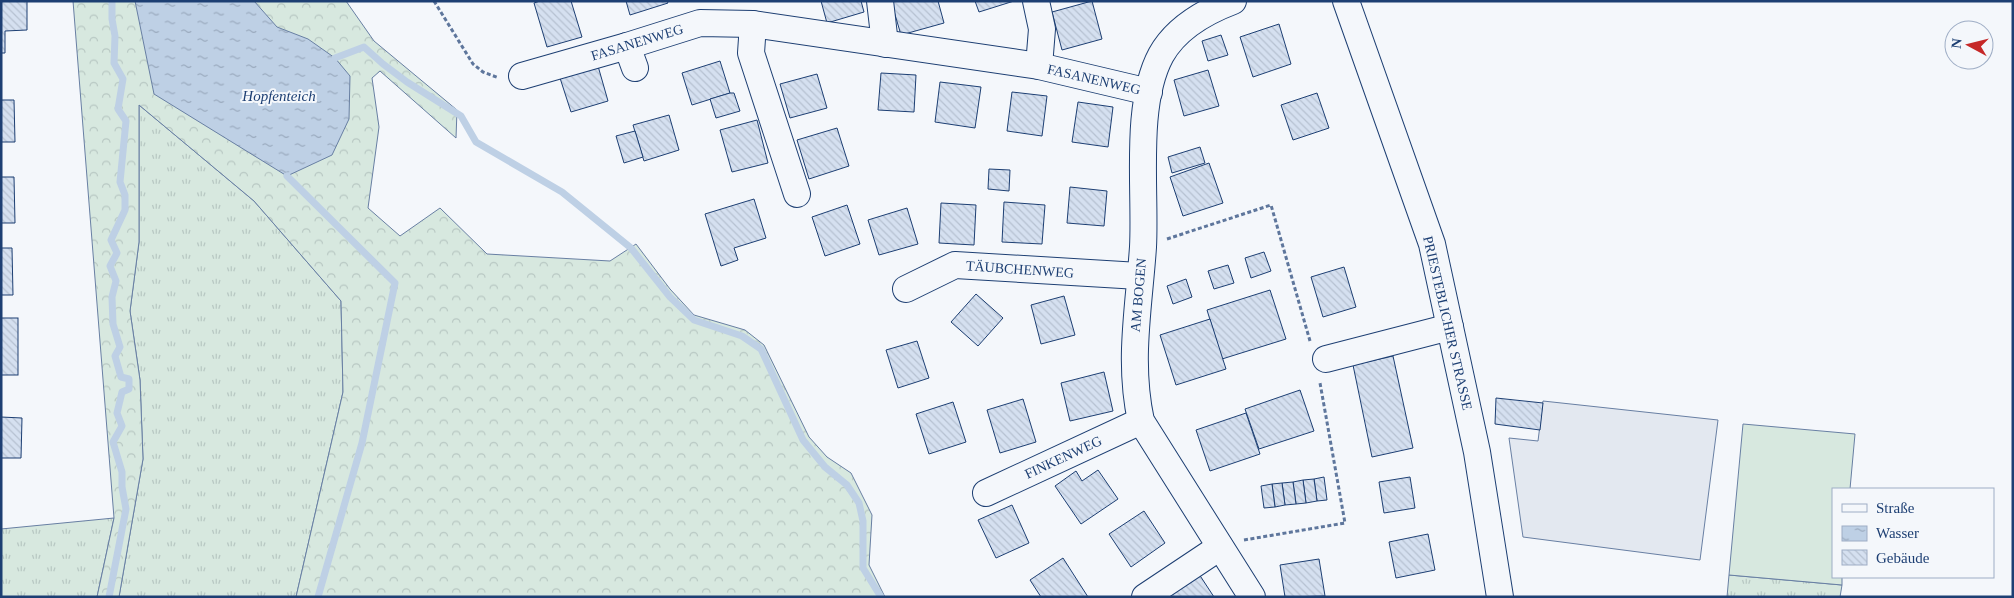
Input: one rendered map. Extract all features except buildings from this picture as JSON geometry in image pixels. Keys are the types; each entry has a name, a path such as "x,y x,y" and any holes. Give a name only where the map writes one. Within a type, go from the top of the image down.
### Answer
{"street":[{"path":"880,1 885,44"},
{"name":"FASANENWEG","path":"1036,1 1042,29 1039,66"},
{"name":"AM BOGEN","path":"1233,1 1217,7 1184,26 1162,55 1148,92 1144,133 1143,247 1134,352 1136,394 1141,421 1252,597"},
{"name":"PRIESTEBLICHER STRASSE","path":"1346,1 1432,244 1477,452 1500,597"},
{"name":"FASANENWEG","path":"522,76 631,57 700,23 753,24 1039,66 1148,92"},
{"path":"753,24 751,53 797,194"},
{"name":"TÄUBCHENWEG","path":"906,288 955,265 1140,276"},
{"path":"1319,362 1450,327"},
{"name":"FINKENWEG","path":"986,493 1141,421"},
{"path":"1145,597 1220,547"}],"path":[{"path":"434,1 474,64 483,72 506,79 522,76"},
{"path":"1143,247 1271,205 1319,362 1345,523 1231,543 1220,547"}],"green space":[{"path":"73,1 346,1 374,41 457,110 456,138 380,71 372,78 379,127 368,208 400,236 440,208 487,254 610,261 636,244 670,289 694,315 745,330 764,345 809,437 827,457 851,473 872,515 869,565 885,597 296,597 343,392 341,301 254,201 139,105 139,242 130,311 140,380 143,459 119,597 97,597 114,518"},
{"path":"139,105 254,201 341,301 343,392 296,597 119,597 143,459 140,380 130,311 139,242"},
{"path":"1743,424 1855,434 1850,488 1832,488 1832,578 1842,578 1842,585 1729,575"},
{"path":"114,518 97,597 1,597 1,529"},
{"path":"1729,575 1842,585 1840,597 1727,597"}],"shaded area":[{"path":"1543,401 1718,420 1700,560 1523,537 1509,438 1538,441"}],"water":[{"name":"Hopfenteich","path":"135,1 254,1 277,27 308,39 335,58 350,76 349,119 332,155 287,176 154,94"}],"waterway":[{"path":"109,597 126,509 122,487 122,472 113,442 122,426 117,413 122,392 129,389 129,379 121,377 115,356 120,347 113,324 112,297 116,281 110,266 117,253 111,240 125,210 125,195 120,182 126,121 118,109 123,79 114,63 115,36 112,19 112,1"},
{"path":"335,58 364,47 407,82 461,116 476,142 562,192 631,248 670,297 694,320 742,336 761,349 803,440 825,467 847,485 859,503 863,521 863,568 881,597"},
{"path":"287,176 395,283 362,443 318,597"}]}
